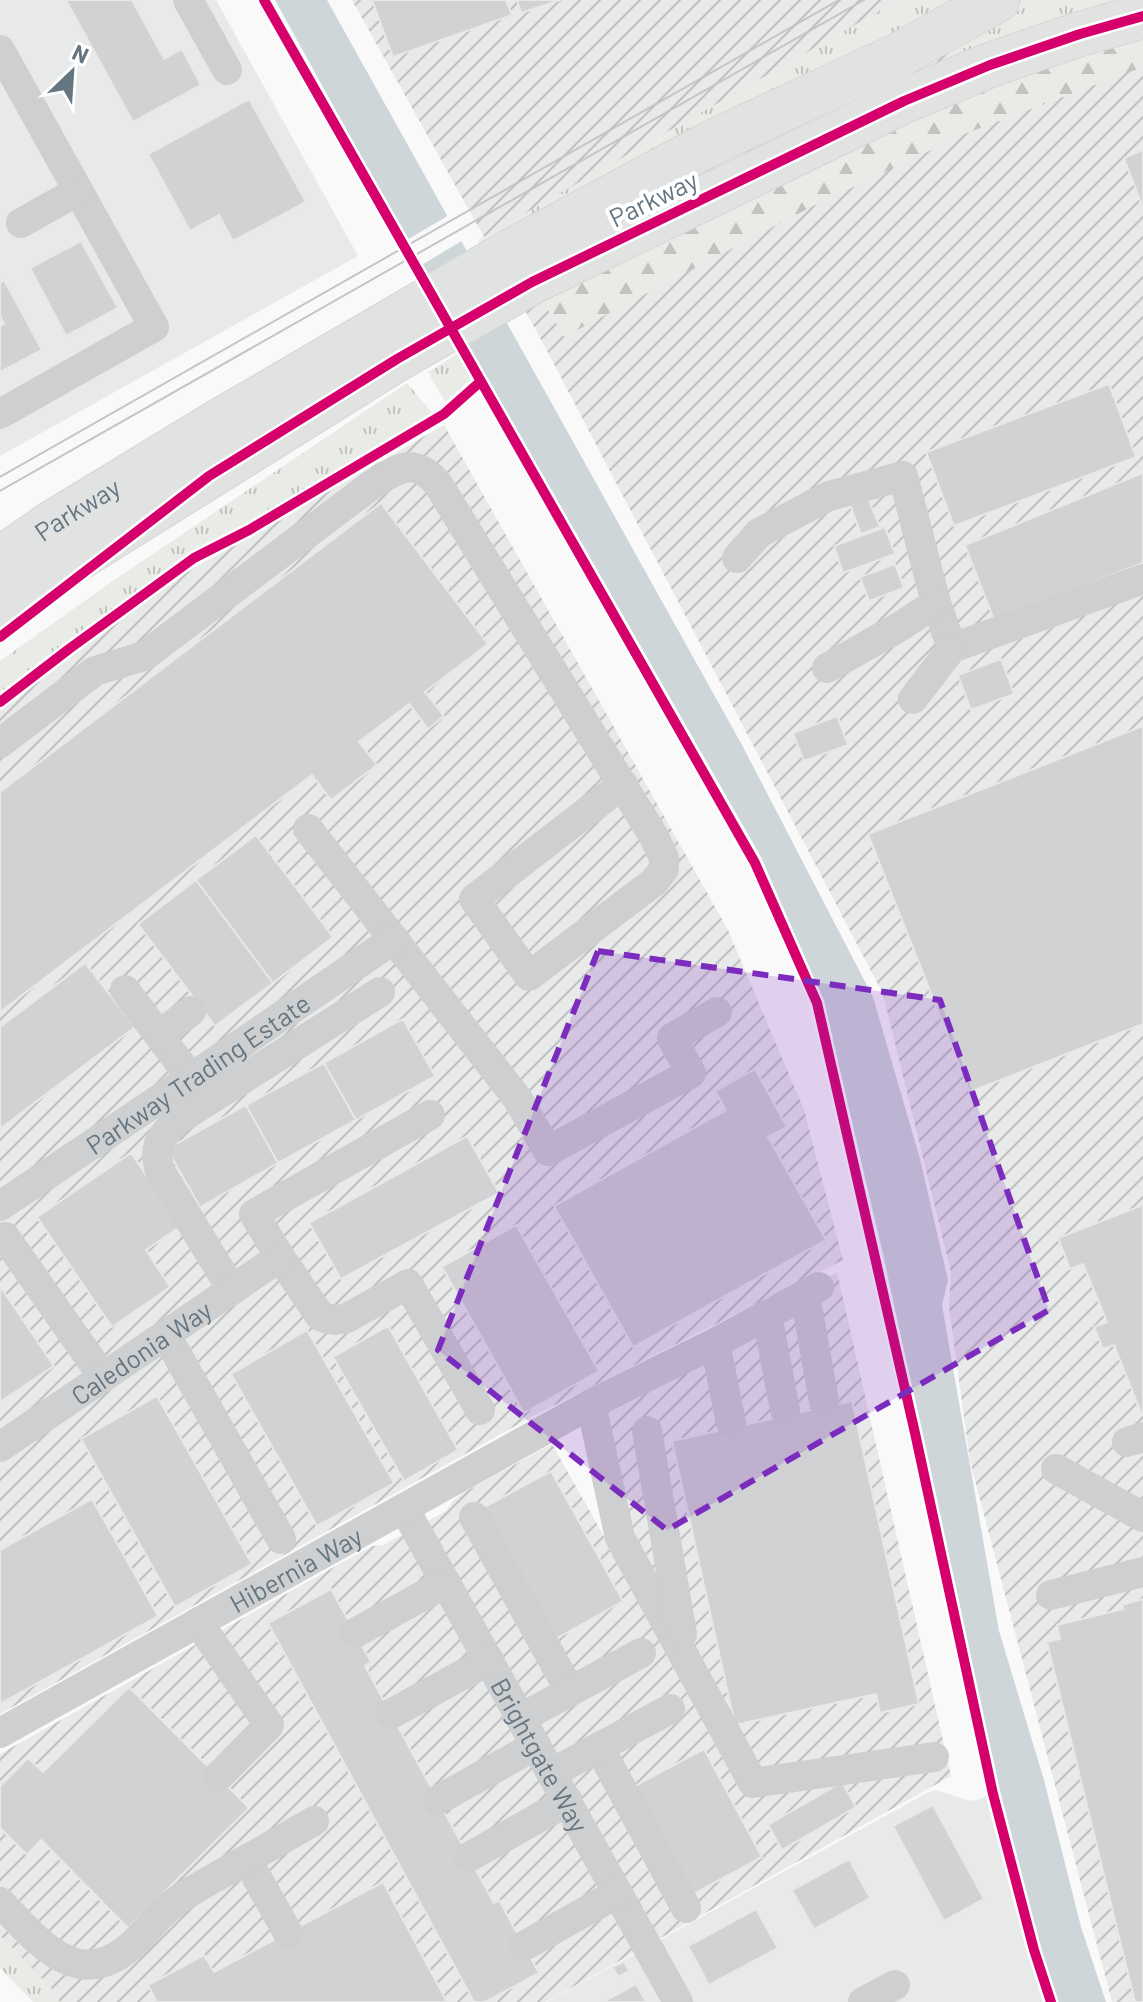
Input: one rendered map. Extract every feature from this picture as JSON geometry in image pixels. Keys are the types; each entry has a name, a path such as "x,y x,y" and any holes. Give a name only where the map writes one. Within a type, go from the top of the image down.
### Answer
{"highway":[{"name":"Parkway","path":"0,559 52,523 223,419 405,333 523,266 713,142 884,63 997,0"},
{"name":"Parkway","path":"523,266 990,65 1143,16"},
{"name":"Parkway","path":"0,607 209,476 405,333"},
{"path":"0,637 209,476"},
{"path":"0,553 52,523"}],"street":[{"path":"188,0 227,70"},
{"path":"0,50 154,327 0,414"},
{"path":"21,223 78,191"},
{"path":"0,743 95,671 144,656 373,484 396,470 409,467 429,473 438,484 623,784 664,858 664,869 654,882 529,976 474,899 623,784"},
{"path":"737,558 759,533 829,496 903,476 936,603 952,648"},
{"path":"913,699 952,648 1143,579"},
{"path":"827,668 936,603"},
{"path":"308,829 517,1098 548,1151 691,1073 672,1038 717,1012"},
{"name":"Parkway Trading Estate","path":"0,1206 394,939"},
{"path":"125,990 191,1078"},
{"path":"232,1290 160,1171 156,1157 158,1145 176,1121 380,992"},
{"path":"159,1035 191,1011"},
{"path":"430,1115 254,1214 320,1316 339,1320 408,1284 480,1410"},
{"path":"5,1237 103,1377"},
{"name":"Caledonia Way","path":"0,1447 280,1257"},
{"name":"Hibernia Way","path":"0,1733 591,1404 812,1291 824,1401"},
{"path":"767,1315 785,1410"},
{"path":"166,1335 281,1539"},
{"path":"715,1343 731,1423"},
{"path":"591,1404 620,1538 753,1783 934,1757"},
{"path":"647,1431 686,1660"},
{"path":"1056,1469 1143,1517"},
{"name":"Brightgate Way","path":"404,1508 678,2002"},
{"path":"474,1517 570,1691"},
{"path":"1051,1595 1143,1572"},
{"path":"355,1633 446,1583"},
{"path":"198,1622 269,1725 218,1777"},
{"path":"521,1718 641,1653"},
{"path":"391,1714 489,1660"},
{"path":"552,1773 670,1709"},
{"path":"438,1800 536,1745"},
{"path":"599,1747 686,1908"},
{"path":"469,1857 568,1801"},
{"path":"0,1902 48,1949 63,1959 85,1964 100,1963 116,1957 178,1899 314,1821"},
{"path":"247,1860 288,1933"},
{"path":"524,1946 618,1893"},
{"path":"863,2002 895,1985"}],"highlighted area":[{"path":"598,951 940,1000 1049,1310 667,1530 438,1350"}],"shaded area":[{"path":"0,0 216,0 358,256 0,456"},
{"path":"275,0 327,0 742,745 873,997 920,1159 948,1280 942,1305 999,1631 1044,1780 1081,1927 1106,2002 1056,2002 1014,1855 884,1258 824,1003 761,857"},
{"path":"352,0 1143,0 1143,2002 1112,2002 970,1461 949,1307 951,1272 883,994 543,343"},
{"path":"444,425 728,930 804,1110 843,1260 535,1415 0,1714 0,709 173,580"},
{"path":"837,1272 951,1776 546,2002 54,2002 0,1939 0,1754 361,1552 383,1545 446,1511 463,1493 552,1444 611,1549 586,1415"},
{"path":"936,1790 970,1801 989,1794 1023,1928 1047,2002 547,2002 925,1794"}],"green space":[{"path":"898,0 971,0 484,252 478,240"},
{"path":"1036,0 1126,0 953,57 951,53"},
{"path":"1143,35 1143,67 967,133 809,208 564,337 544,303 639,242 969,92"},
{"path":"457,354 471,379 445,402 428,372"},
{"path":"407,383 433,414 131,595 0,696 0,661 117,578"},
{"path":"0,1935 51,1988 60,2002 33,2002 0,1968"}],"pier":[{"path":"451,214 465,239 420,266 405,241"}],"building":[{"path":"66,0 132,0 164,59 182,49 201,85 133,122"},
{"path":"372,0 506,0 512,15 393,57"},
{"path":"517,0 560,0 521,13"},
{"path":"249,99 306,202 233,241 219,215 190,231 148,154"},
{"path":"1143,150 1143,208 1124,158"},
{"path":"81,241 118,308 66,336 30,268"},
{"path":"4,280 42,350 0,372 0,326 4,324 0,316 0,283"},
{"path":"1109,384 1136,457 954,526 926,452"},
{"path":"1143,473 1143,563 994,620 965,545"},
{"path":"868,498 880,527 861,534 850,505"},
{"path":"381,503 488,644 425,692 444,716 428,729 409,704 359,742 377,765 331,800 312,775 0,1012 0,792"},
{"path":"885,527 895,554 843,573 834,546"},
{"path":"895,564 904,588 869,601 860,577"},
{"path":"1001,659 1014,694 971,710 958,675"},
{"path":"837,716 848,745 804,761 793,733"},
{"path":"1143,726 1143,1024 970,1092 868,834"},
{"path":"256,835 333,937 273,983 196,880"},
{"path":"196,880 273,983 215,1026 138,924"},
{"path":"85,963 135,1027 0,1129 0,1027"},
{"path":"403,1019 435,1076 356,1120 324,1063"},
{"path":"324,1063 356,1120 278,1163 246,1105"},
{"path":"755,1069 787,1127 768,1137 826,1240 633,1347 554,1206 726,1110 715,1091"},
{"path":"246,1105 278,1163 200,1207 167,1149"},
{"path":"467,1136 499,1193 341,1279 309,1223"},
{"path":"131,1153 181,1226 146,1250 170,1287 112,1327 37,1217"},
{"path":"1143,1205 1142,1415 1114,1345 1103,1349 1094,1327 1107,1322 1083,1264 1070,1269 1058,1238"},
{"path":"516,1225 599,1371 524,1413 442,1267"},
{"path":"0,1286 54,1366 0,1402"},
{"path":"388,1326 458,1450 404,1481 333,1357"},
{"path":"307,1330 394,1483 317,1526 231,1374"},
{"path":"157,1396 252,1564 175,1607 81,1439"},
{"path":"852,1401 919,1704 880,1713 876,1694 735,1725 672,1441"},
{"path":"551,1471 623,1601 552,1641 479,1510"},
{"path":"92,1499 158,1616 0,1704 0,1550"},
{"path":"331,1589 371,1662 365,1666 391,1714 494,1903 499,1900 539,1973 485,2002 474,2002 268,1623"},
{"path":"1143,1599 1143,2002 1135,2002 1047,1642 1060,1639 1057,1625 1123,1609 1122,1605"},
{"path":"129,1687 249,1808 128,1928 41,1840 27,1855 0,1828 0,1786 28,1758 43,1772"},
{"path":"704,1749 762,1857 690,1896 631,1788"},
{"path":"842,1782 856,1807 782,1850 768,1825"},
{"path":"933,1805 984,1899 944,1921 893,1826"},
{"path":"849,1859 870,1898 814,1929 792,1890"},
{"path":"383,1882 447,2002 157,2002 148,1985 204,1955 214,1972"},
{"path":"756,1909 778,1948 709,1985 688,1946"},
{"path":"624,1962 629,1971 618,1977 613,1967"},
{"path":"636,1984 646,2002 603,2002"}],"tram line":[{"path":"0,477 839,0"},
{"path":"0,491 864,0"}],"cycle path":[{"path":"264,0 755,863 817,1003 993,1794 1034,1950 1051,2002"},
{"path":"0,637 209,476 397,359 532,282 904,101 990,65 1143,16"},
{"path":"0,702 194,558 249,530 444,414 480,382"}]}
